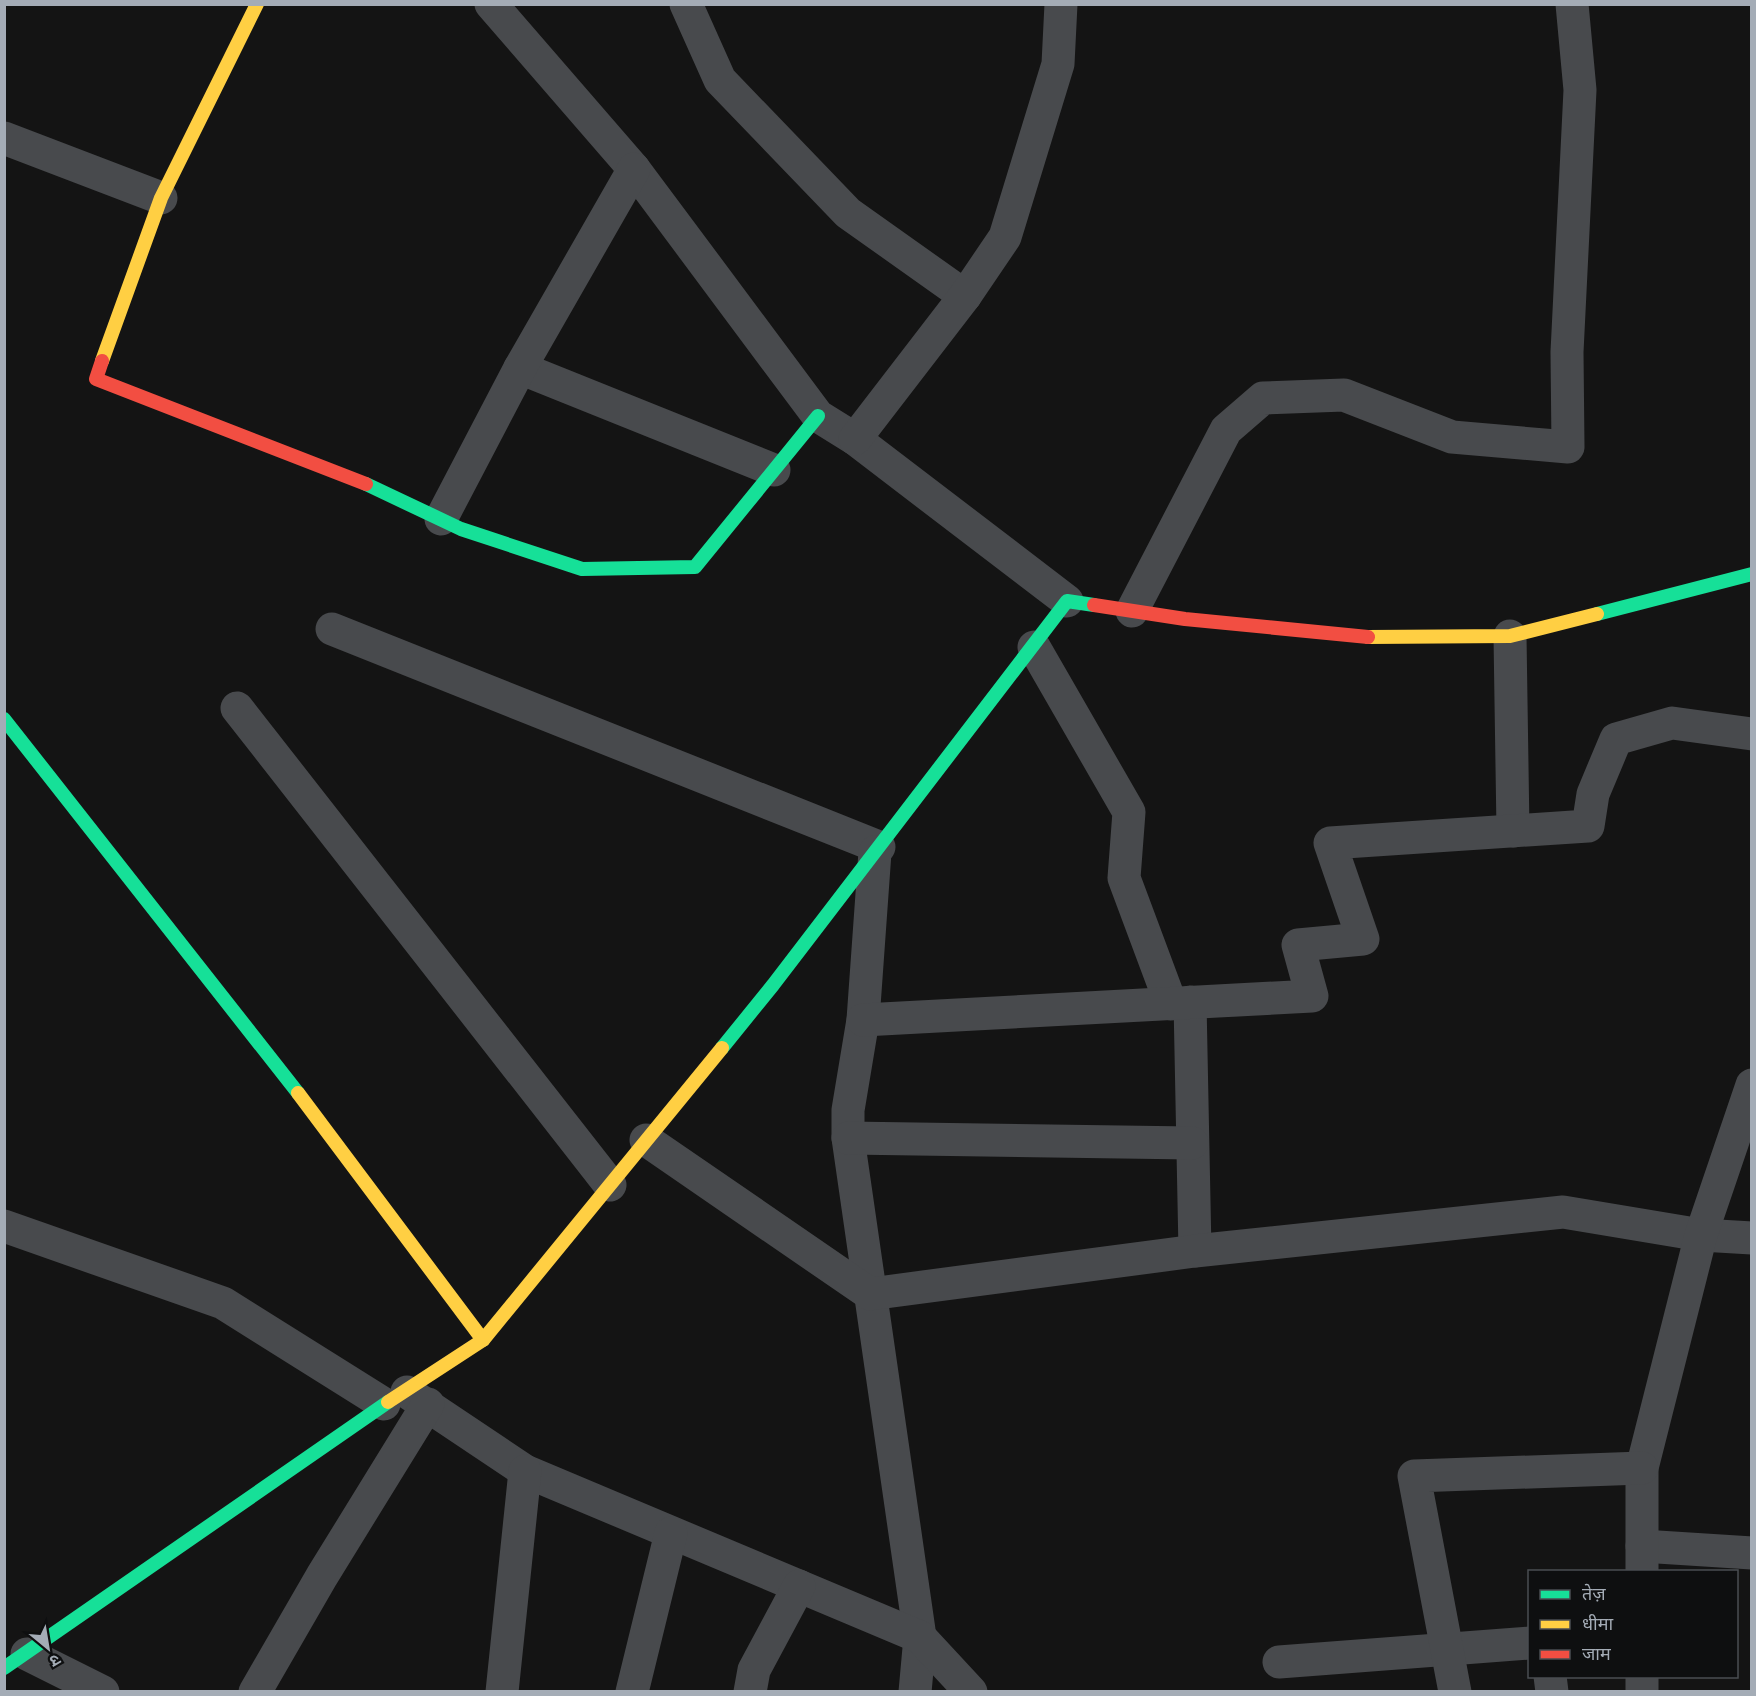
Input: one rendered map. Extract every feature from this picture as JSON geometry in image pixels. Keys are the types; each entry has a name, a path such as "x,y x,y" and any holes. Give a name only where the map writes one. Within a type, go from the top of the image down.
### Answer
{"street":[{"path":"257,4 161,198 96,379 378,488 461,529 582,569 695,567 818,416"},
{"path":"491,4 634,169 818,416 855,439 1067,601 1185,619 1355,637 1510,636 1752,574"},
{"path":"686,4 720,80 848,213 965,296"},
{"path":"855,439 965,296 1005,237 1058,64 1061,4"},
{"path":"1132,610 1226,430 1263,398 1344,395 1452,437 1568,447 1567,352 1580,90 1572,4"},
{"path":"4,138 161,198"},
{"path":"441,519 520,368 634,169"},
{"path":"520,368 774,470"},
{"path":"16,1661 406,1400 483,1340 773,985 1067,601"},
{"path":"332,629 877,849"},
{"path":"1510,636 1513,831"},
{"path":"1034,647 1129,812 1124,878 1180,1003 1192,1143 1195,1251"},
{"path":"237,708 610,1185"},
{"path":"4,719 267,1052 483,1340"},
{"path":"863,1020 1312,996 1298,945 1363,939 1330,843 1588,826 1593,794 1616,739 1672,723 1752,734"},
{"path":"877,849 863,1020 848,1110 848,1138 920,1637 915,1692"},
{"path":"1752,1085 1701,1235 1642,1468 1642,1559 1752,1553"},
{"path":"848,1138 1192,1143"},
{"path":"646,1140 870,1294 1195,1251 1563,1212 1701,1235 1752,1238"},
{"path":"4,1226 223,1303 406,1400 525,1471 920,1637 971,1692"},
{"path":"255,1692 322,1576 406,1400"},
{"path":"1455,1692 1414,1476 1642,1468"},
{"path":"502,1692 525,1471"},
{"path":"632,1692 671,1533"},
{"path":"750,1692 754,1670 799,1586"},
{"path":"1279,1662 1528,1643"},
{"path":"16,1661 103,1692"}],"traffic: fast":[{"path":"366,484 461,529 582,569 695,567 818,416"},
{"path":"1597,614 1752,574"},
{"path":"722,1048 773,985 1067,601 1094,605"},
{"path":"4,719 298,1093"},
{"path":"4,1668 388,1402"}],"traffic: slow":[{"path":"102,361 161,198 257,4"},
{"path":"1368,637 1510,636 1597,614"},
{"path":"388,1402 483,1340 722,1048"},
{"path":"298,1093 483,1340"}],"traffic: jam":[{"path":"102,361 96,379 366,484"},
{"path":"1094,605 1185,619 1368,637"}]}
